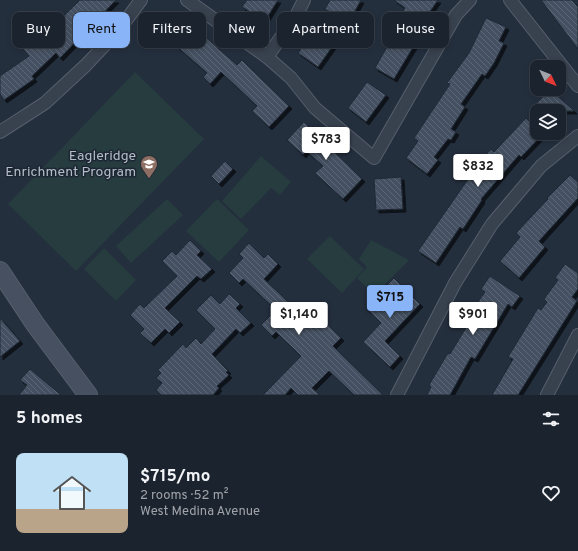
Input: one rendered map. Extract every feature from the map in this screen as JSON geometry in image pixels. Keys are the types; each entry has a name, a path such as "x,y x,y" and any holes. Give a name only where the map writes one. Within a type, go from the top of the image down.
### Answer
{"street":[{"path":"0,132 45,103 118,31 141,0"},
{"path":"187,0 266,57 291,78 315,108 374,158 456,15 470,0"},
{"path":"266,57 296,16 304,0"},
{"path":"510,0 578,86"},
{"path":"397,395 455,283 492,224 541,166 578,136"},
{"path":"0,271 35,324 88,395"},
{"path":"547,395 578,335"}],"green space":[{"path":"135,72 204,139 76,271 8,204"},
{"path":"261,156 291,182 280,195 271,188 241,219 222,201"},
{"path":"167,199 183,215 131,263 116,246"},
{"path":"217,199 249,230 219,262 186,231"},
{"path":"330,236 364,269 342,293 307,259"},
{"path":"371,240 409,260 374,295 357,278 367,267 359,259"},
{"path":"104,248 136,280 116,301 84,269"}],"building":[{"path":"80,0 116,0 104,12 73,12 73,45 60,58 56,53 32,76 34,79 4,100 0,94 0,76 29,56 22,48 65,48 65,15"},
{"path":"247,0 278,0 269,15 269,12 250,12 242,7"},
{"path":"330,0 361,0 354,12 331,12 325,9"},
{"path":"394,0 438,0 430,12 403,12 405,8"},
{"path":"541,0 572,0 578,7 578,49"},
{"path":"486,18 506,27 499,41 504,43 494,63 485,76 482,74 461,104 465,107 451,129 456,132 451,140 448,139 434,157 438,160 427,174 406,158 418,141 414,138 450,84 447,83 469,53"},
{"path":"206,38 214,45 214,48 218,48 237,65 242,60 289,106 269,127 252,111 257,106 221,72 210,84 203,77 207,73 179,48 206,48"},
{"path":"302,48 331,48 318,67 298,53"},
{"path":"386,48 413,48 394,79 375,68"},
{"path":"367,82 386,95 366,122 348,108"},
{"path":"543,96 558,96 574,111 566,111 566,104 536,104"},
{"path":"526,118 530,122 530,140 537,140 521,157 519,155 481,199 482,200 463,229 460,227 436,263 418,251 471,175 469,174 491,149 494,152"},
{"path":"304,122 362,179 343,199 315,173 323,166 306,151 303,155 287,140"},
{"path":"225,161 233,169 219,184 211,176"},
{"path":"570,175 578,182 578,198 539,241 545,247 519,278 500,261 520,237 516,233"},
{"path":"401,177 403,209 376,210 374,179"},
{"path":"190,240 201,251 197,255 212,269 201,279 197,276 165,308 180,322 169,333 165,329 151,343 140,333 144,329 130,315 140,304 144,308 177,276 162,261 172,251 176,255"},
{"path":"249,243 264,258 268,254 278,264 264,279 297,310 301,306 322,327 326,323 341,338 333,346 383,395 354,395 329,371 312,388 320,395 298,395 291,388 285,395 263,395 301,356 276,332 272,336 261,325 276,310 243,279 239,283 229,273 243,258 239,254"},
{"path":"565,264 578,273 578,289 572,297 577,301 518,395 492,395 513,359 508,357 538,308 541,310 547,302 544,299 558,280 555,278"},
{"path":"490,276 520,296 512,307 508,304 475,359 471,357 450,395 427,395 431,387 429,385 478,308 475,306 485,292 481,289"},
{"path":"394,278 420,304 385,341 400,356 390,367 363,342 381,323 367,309"},
{"path":"229,294 240,304 236,308 251,323 240,333 236,329 212,354 228,371 226,372 229,375 217,386 219,388 213,395 161,395 156,390 162,383 156,378 161,373 158,370 183,344 186,348 196,338 201,344 215,329 196,310 211,295 220,304"},
{"path":"0,318 20,341 0,357"},
{"path":"30,369 61,395 19,395 27,385 20,380"}],"place":[{"name":"Eagleridge Enrichment Program","path":"149,179"}]}
